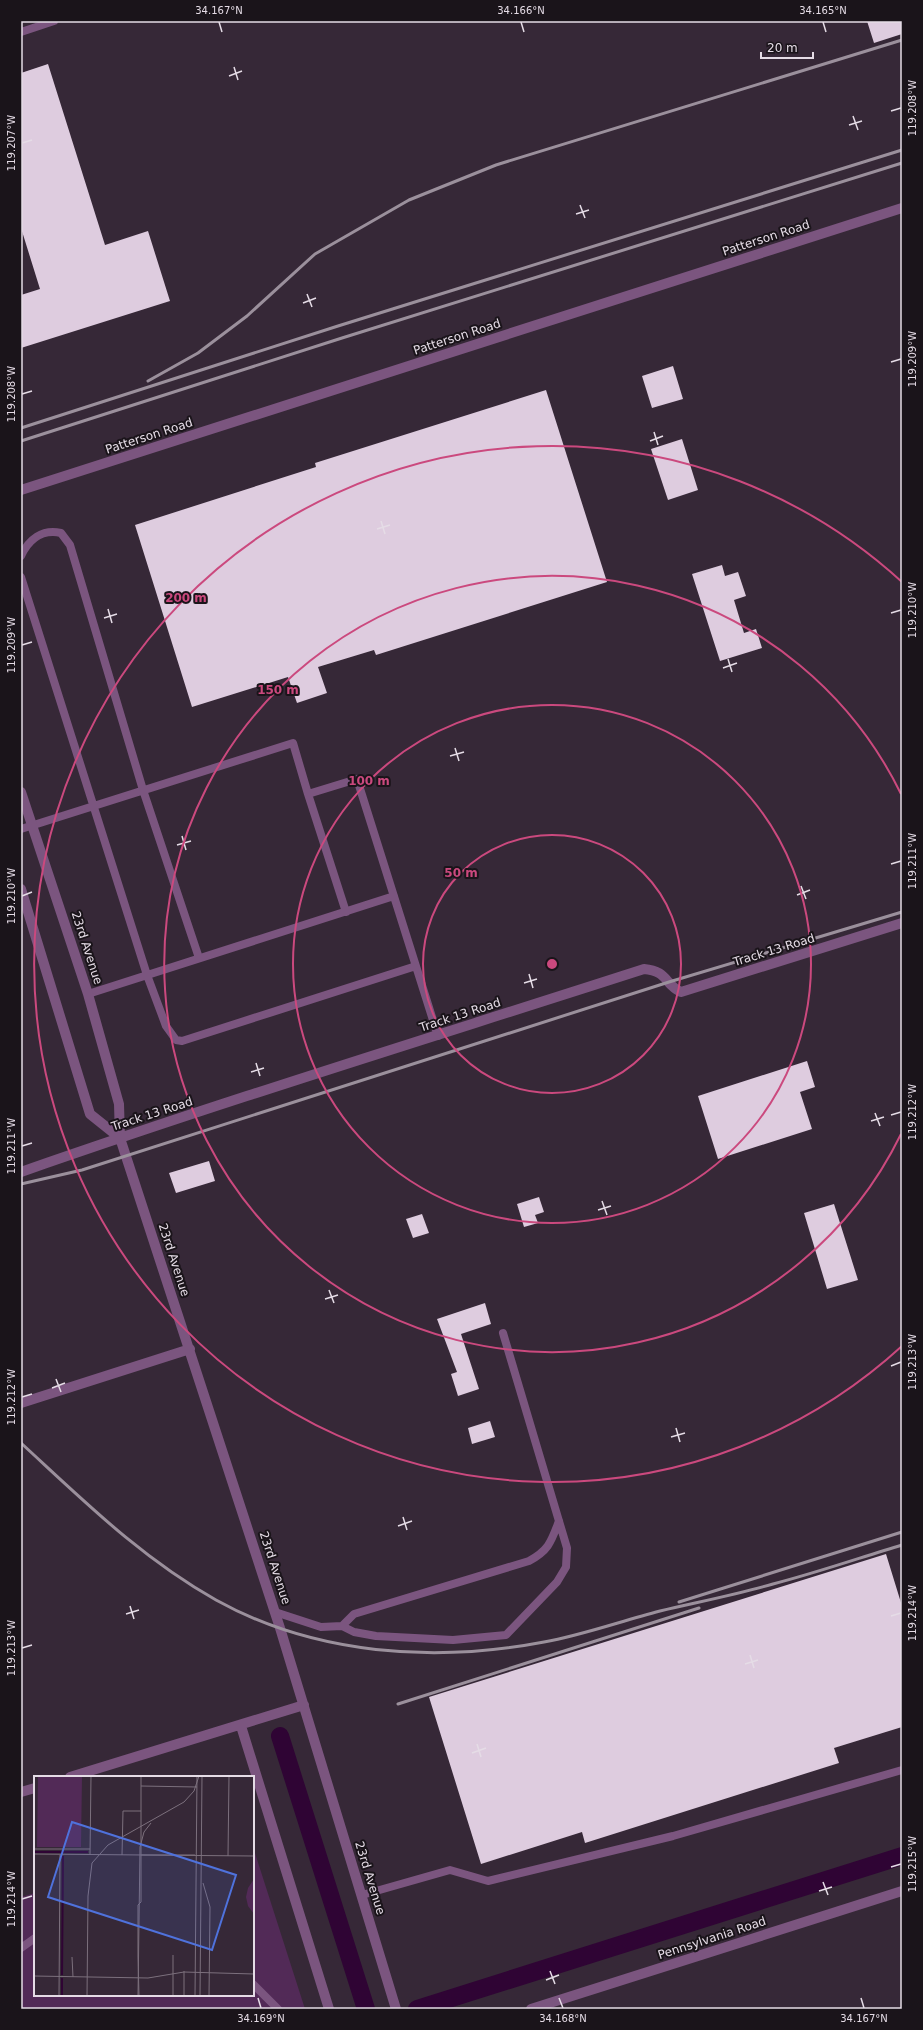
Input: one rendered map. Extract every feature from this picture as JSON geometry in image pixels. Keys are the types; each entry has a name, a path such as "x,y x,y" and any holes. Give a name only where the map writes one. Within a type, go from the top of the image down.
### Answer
{"street":[{"name":"Patterson Road","path":"21,490 902,208"},
{"name":"23rd Avenue","path":"21,792 88,994 120,1104 120,1138 275,1612 396,2009"},
{"path":"21,889 90,1114 120,1138"},
{"name":"Track 13 Road","path":"21,1172 300,1078 438,1036 644,969 654,970 663,975 673,988 681,992 902,923"},
{"path":"21,1403 190,1349"},
{"path":"73,1776 241,1726 304,1705"},
{"path":"241,1726 329,2009"},
{"path":"21,1792 34,1788"},
{"name":"Pennsylvania Road","path":"530,2009 902,1891"}],"lane":[{"path":"21,32 54,21"},
{"path":"21,556 26,544 36,537 52,531 61,533 70,546 143,790 199,958"},
{"path":"21,577 92,806 147,975 166,1026 176,1040 182,1041 416,966"},
{"path":"21,829 293,743 346,912"},
{"path":"308,794 357,780 438,1036"},
{"path":"88,994 394,896"},
{"path":"275,1612 321,1627 342,1626 354,1632 404,1639 454,1640 506,1635 557,1582 566,1567 567,1548 503,1333"},
{"path":"342,1626 354,1614 529,1561 542,1554 552,1540 559,1520"},
{"path":"362,1895 450,1870 488,1881 673,1836 902,1770"},
{"path":"21,1948 34,1939"},
{"path":"254,1985 278,2009"}],"shaded area":[{"path":"254,1850 305,2009 21,2009 21,1897 34,1893 34,1996 254,1996"}],"building":[{"path":"867,21 902,21 902,34 874,43"},
{"path":"48,64 105,245 148,231 170,301 21,348 21,295 40,289 21,228 21,73"},
{"path":"673,366 683,399 652,408 642,376"},
{"path":"546,390 607,582 376,655 374,650 318,667 327,693 297,703 288,677 192,707 135,525 316,467 315,463"},
{"path":"682,439 698,490 668,500 651,449"},
{"path":"722,565 725,576 738,572 746,596 734,600 744,633 756,629 762,648 720,661 692,574"},
{"path":"807,1061 815,1087 800,1092 812,1129 718,1159 698,1096"},
{"path":"209,1161 215,1181 176,1193 169,1173"},
{"path":"539,1197 544,1212 535,1215 538,1223 524,1227 517,1204"},
{"path":"834,1204 858,1280 827,1289 804,1213"},
{"path":"422,1214 429,1233 413,1238 406,1219"},
{"path":"485,1303 491,1324 461,1334 479,1389 458,1396 451,1374 457,1372 437,1319"},
{"path":"490,1421 495,1437 472,1444 468,1428"},
{"path":"886,1554 902,1606 902,1727 834,1748 839,1763 585,1843 582,1832 481,1864 429,1697"}],"waterway":[{"path":"280,1736 366,2009"},
{"path":"417,2009 902,1856"}],"railway":[{"path":"148,381 198,353 247,316 315,254 409,200 496,165 902,40"},
{"path":"21,428 338,326 902,150"},
{"path":"21,441 342,338 902,163"},
{"path":"21,1184 82,1170 669,982 902,912"},
{"path":"21,1443 90,1507 138,1547 189,1584 216,1600 254,1618 294,1633 334,1643 376,1650 460,1652 544,1642 588,1632 660,1611 759,1588 902,1545"},
{"path":"679,1602 902,1532"},
{"path":"398,1704 699,1608"}]}
